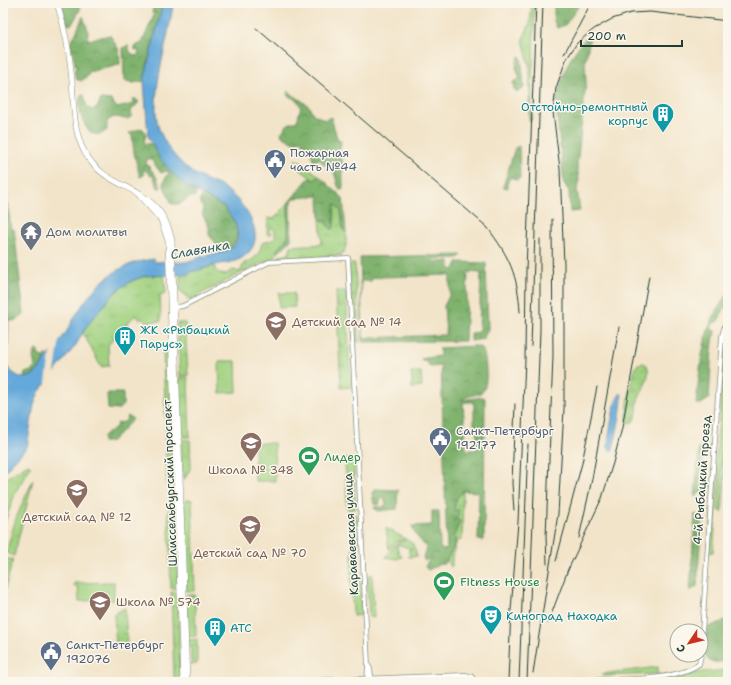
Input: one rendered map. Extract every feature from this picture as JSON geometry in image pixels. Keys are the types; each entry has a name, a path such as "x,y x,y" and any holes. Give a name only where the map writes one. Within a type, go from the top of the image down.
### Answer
{"main road":[{"name":"Шлиссельбургский проспект","path":"57,3 67,47 75,120 82,148 92,163 101,172 150,200 164,218 170,233 187,682"},
{"name":"Шлиссельбургский проспект","path":"172,308 183,682"}],"street":[{"name":"Караваевская улица","path":"172,308 183,306 269,262 348,258 369,680"},
{"name":"4-й Рыбацкий проезд","path":"703,623 722,336 728,315"},
{"path":"572,682 578,680 666,676 686,671 699,663"},
{"path":"281,682 369,680 465,675 471,676 475,682"},
{"path":"387,682 466,679 475,682"}],"green space":[{"path":"61,3 80,3 80,10 72,24 68,25 66,22"},
{"path":"154,3 163,3 150,51 144,81 133,83 124,80 123,48 128,45 130,52 135,56 138,55 139,51 135,50 135,46 142,43 155,13 152,13"},
{"path":"532,3 535,3 531,121 529,121 530,69 523,39 530,23"},
{"path":"554,3 581,3 565,25 557,28 554,21"},
{"path":"83,16 88,30 88,40 110,35 119,50 120,64 90,72 87,77 81,81 76,79 74,70 76,68 70,42 76,34"},
{"path":"591,34 585,62 586,82 577,166 579,180 577,190 580,211 570,212 569,191 564,184 556,107 562,105 561,102 556,103 564,74 572,57 583,41"},
{"path":"519,56 521,57 524,86 523,89 517,92 514,89 513,82 520,79 516,67"},
{"path":"288,91 309,106 313,114 325,120 331,117 337,138 341,141 340,148 336,152 335,156 342,157 343,189 340,189 334,173 320,158 316,163 314,163 310,150 307,149 307,145 303,143 302,140 294,143 282,136 281,133 288,124 297,121 301,107 298,101 287,95"},
{"path":"81,95 84,95 87,107 92,110 97,108 101,99 111,100 117,108 133,104 132,99 136,99 139,102 131,111 132,116 130,118 113,118 107,121 107,130 100,134 94,134 88,130 81,116"},
{"path":"3,122 8,175 4,175 11,230 14,229 24,314 14,321 10,321 8,309 10,289 3,232"},
{"path":"142,128 146,133 144,143 151,144 171,171 196,192 196,196 188,198 180,204 172,204 163,184 166,176 170,173 166,171 161,173 150,158 146,163 156,176 161,188 158,188 153,176 143,168 144,175 140,177 134,153 132,135 129,133"},
{"path":"519,146 520,178 517,180 510,177 507,184 508,188 503,187 515,148"},
{"path":"295,160 300,161 319,176 314,180 294,165 293,163"},
{"path":"319,176 343,198 346,232 343,230 341,211 335,204 334,228 331,229 324,221 320,219 319,196 294,198 290,205 291,240 278,253 277,250 288,236 288,203 309,178 314,180"},
{"path":"202,196 223,206 230,214 236,225 237,232 234,243 224,253 218,252 217,245 209,235 209,226 203,216 203,208 199,202"},
{"path":"288,203 288,236 277,250 275,258 261,263 189,300 186,295 180,291 180,274 189,274 190,272 215,266 215,270 220,274 226,274 233,270 240,272 244,263 256,256 262,243 275,239 275,231 273,228 270,228 271,235 267,234 268,218 274,219"},
{"path":"335,204 341,211 343,230 346,232 346,246 343,253 337,256 277,259 279,256 289,254 291,246 322,244 320,219 324,221 331,229 334,228"},
{"path":"462,255 458,258 432,259 431,261 450,262 450,269 454,270 457,262 486,263 488,330 483,339 471,341 471,333 479,332 481,273 468,272 465,341 363,342 363,338 446,335 444,306 450,294 450,275 382,277 372,278 371,281 361,281 360,257"},
{"path":"351,264 355,264 359,343 354,339 349,266"},
{"path":"164,274 166,293 160,295 161,321 146,322 144,319 139,319 135,315 108,345 109,366 101,367 83,333 86,327 102,306 118,290 137,279"},
{"path":"336,291 346,291 351,387 341,388"},
{"path":"279,293 294,293 295,307 279,308"},
{"path":"728,294 728,303 717,322 713,323 711,329 715,331 711,357 709,399 701,404 696,404 701,360 707,333 712,319"},
{"path":"177,323 185,323 188,376 180,377"},
{"path":"169,342 171,407 165,407 163,347"},
{"path":"476,346 482,348 486,364 486,384 482,392 461,400 484,397 485,399 484,540 478,540 479,492 463,491 456,499 454,511 459,509 458,516 454,521 457,519 460,521 456,530 455,544 444,564 440,564 428,570 425,566 432,557 425,561 423,558 426,547 415,534 412,526 432,525 432,511 439,511 440,547 443,550 447,549 441,366 430,367 427,362 422,361 421,359 440,356 440,348","holes":["474,402 474,428 477,428 477,450 466,450 463,403"]},
{"path":"728,349 728,437 722,512 719,511 723,432 713,552 709,553 724,353"},
{"path":"38,350 39,356 44,357 46,354 46,358 34,374 24,378 25,373 31,371 35,367 33,356 35,351"},
{"path":"219,361 236,361 237,392 220,393"},
{"path":"643,363 647,365 648,369 647,379 638,401 636,417 633,422 628,423 628,402 633,374 638,364"},
{"path":"411,372 421,372 422,387 412,388"},
{"path":"188,378 190,437 181,437 179,379"},
{"path":"123,393 123,405 118,410 108,409 107,394"},
{"path":"165,410 172,412 174,486 167,486"},
{"path":"128,416 133,419 111,442 103,442 103,436 116,427 118,423 125,422"},
{"path":"181,440 190,440 191,467 184,480 184,476 182,476"},
{"path":"254,443 274,443 275,481 255,481"},
{"path":"699,448 703,450 701,471 704,475 703,492 698,493 695,497"},
{"path":"345,459 354,459 355,509 349,510 347,508"},
{"path":"28,464 31,466 16,491 3,528 3,480"},
{"path":"33,480 14,556 6,553 16,518"},
{"path":"375,489 398,490 397,509 379,511 375,509 374,507 384,507 386,504 384,498 381,499 379,505 374,504 372,493"},
{"path":"463,491 462,540 457,541 452,558 452,566 450,566 447,560 455,544 456,530 460,521 457,519 454,521 454,519 458,516 456,510 454,512 456,499"},
{"path":"187,500 192,500 195,591 186,591 183,503"},
{"path":"168,510 175,510 176,551 170,553"},
{"path":"348,514 357,515 360,573 351,574 353,540"},
{"path":"695,514 702,517 697,586 690,591"},
{"path":"386,528 406,539 398,541 389,550"},
{"path":"408,540 413,544 417,556 408,557 410,554 408,550 412,549 397,544"},
{"path":"397,544 398,551 402,557 397,559 385,557"},
{"path":"170,556 177,557 178,588 171,589"},
{"path":"5,559 13,559 3,597 3,568"},
{"path":"372,574 374,618 369,617 367,578"},
{"path":"351,577 360,578 362,615 353,616"},
{"path":"114,582 114,600 79,601 78,586 74,586 74,583"},
{"path":"171,592 178,593 180,677 174,677"},
{"path":"186,595 195,595 196,636 187,636"},
{"path":"125,608 127,645 116,645 114,614"},
{"path":"726,620 728,625 728,661 712,662 709,660 709,627"},
{"path":"197,639 197,664 191,664 191,646 188,646 188,640"},
{"path":"658,667 658,674 602,676 602,674"},
{"path":"728,670 728,682 644,682 648,680 676,678 702,672"}],"water":[{"path":"163,3 173,3 156,100 156,116 161,135 175,156 184,166 198,176 224,188 240,203 252,222 255,233 254,242 250,251 235,261 190,272 190,274 145,276 133,280 116,291 86,327 76,345 39,392 34,405 27,447 3,473 3,360 13,373 25,378 32,376 40,368 65,334 91,293 112,274 124,267 138,262 154,259 154,262 186,262 216,253 224,253 235,245 238,237 236,225 224,207 186,186 172,173 161,160 148,136 144,81"},
{"path":"3,232 9,318 8,346 3,347"},
{"path":"621,393 622,403 613,449 611,451 608,448 610,428 616,402"}],"pier":[{"path":"60,337 54,378 45,389 51,349"}],"railway":[{"path":"508,682 511,610 518,522 525,360 526,271 536,3"},
{"path":"531,346 543,3"},
{"path":"564,54 591,3"},
{"path":"533,673 558,514 564,409 564,264 560,169 553,112 556,88 566,60 577,43 594,29 612,19 631,13 650,12 728,21"},
{"path":"256,28 487,227 501,247 511,266 517,287 520,312"},
{"path":"547,564 546,536 553,356 552,219"},
{"path":"527,682 540,330 540,239"},
{"path":"567,572 602,498 613,463 622,428 649,276"},
{"path":"579,538 592,479 619,327"},
{"path":"556,561 582,463 597,387"},
{"path":"514,510 512,483 515,404"},
{"path":"519,682 528,444"},
{"path":"548,623 569,567"}],"place":[{"name":"Отстойно-ремонтный корпус","path":"663,134"},
{"name":"Пожарная часть №44","path":"275,180"},
{"name":"Дом молитвы","path":"31,252"},
{"name":"Детский сад № 14","path":"276,342"},
{"name":"ЖК «Рыбацкий Парус»","path":"125,356"},
{"name":"Санкт-Петербург 192177","path":"440,458"},
{"name":"Школа № 348","path":"251,462"},
{"name":"Лидер","path":"309,476"},
{"name":"Детский сад № 12","path":"77,510"},
{"name":"Детский сад № 70","path":"250,546"},
{"name":"Fitness House","path":"444,602"},
{"name":"Школа № 574","path":"100,622"},
{"name":"Киноград Находка","path":"491,636"},
{"name":"АТС","path":"215,648"},
{"name":"Санкт-Петербург 192076","path":"51,672"}],"water label":[{"name":"Славянка","path":"200,249"}]}
